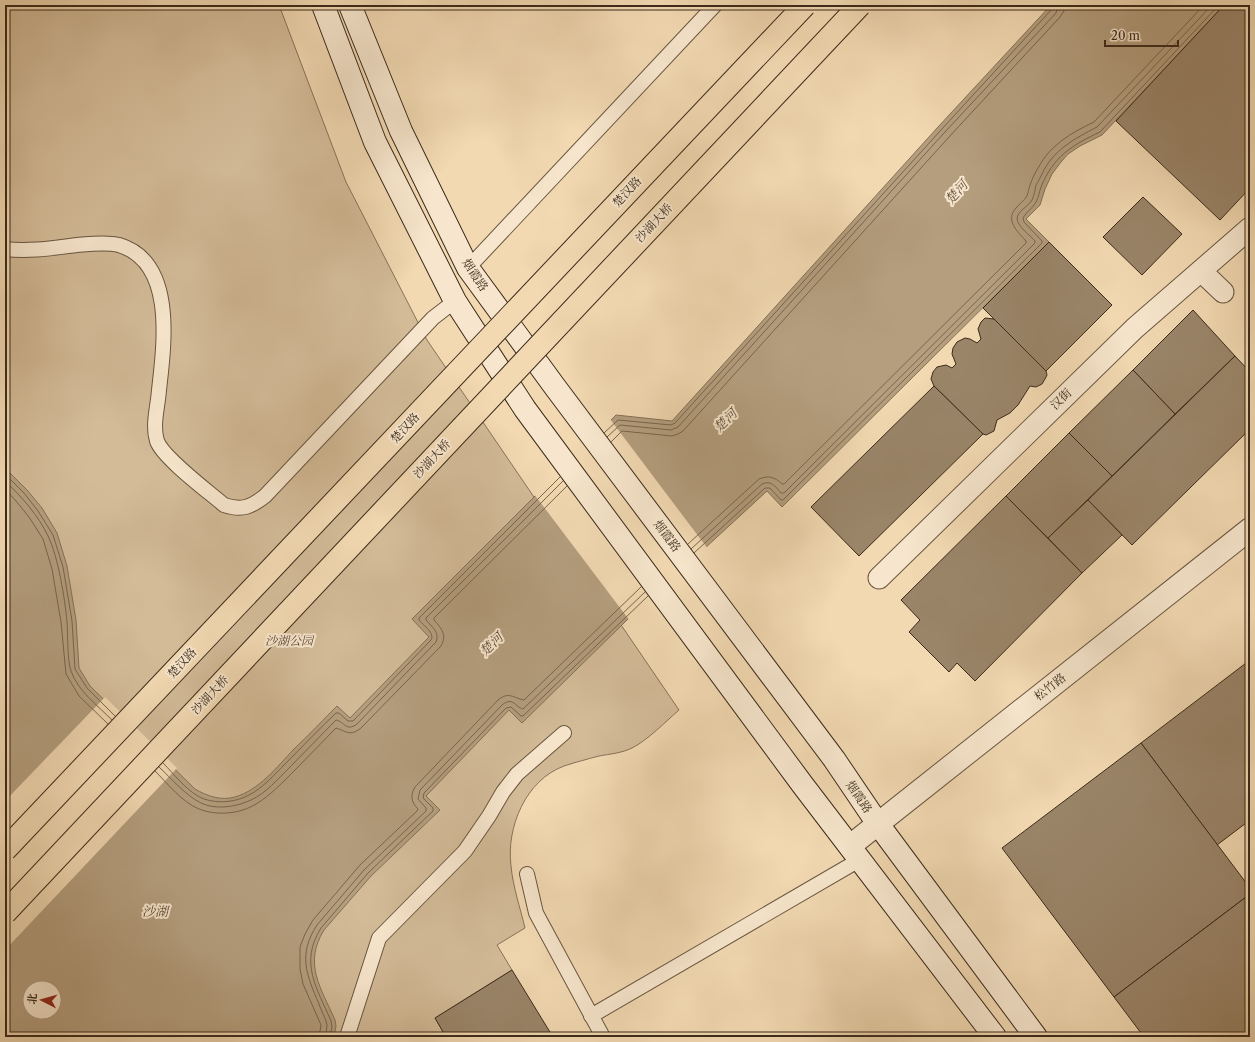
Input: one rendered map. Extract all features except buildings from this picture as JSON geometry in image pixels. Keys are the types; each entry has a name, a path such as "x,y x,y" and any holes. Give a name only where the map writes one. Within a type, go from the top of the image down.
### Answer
{"main road":[{"path":"323,5 375,142 455,301 525,409 802,784 995,1037"},
{"name":"烟霞路","path":"350,5 401,131 468,268 555,387 834,759 878,824 1036,1037"},
{"name":"楚汉路","path":"5,850 805,5"},
{"name":"沙湖大桥","path":"5,912 860,5"},
{"name":"松竹路","path":"856,853 878,824 1250,529"}],"street":[{"name":"汉街","path":"879,578 1135,328 1250,228"},
{"path":"1201,271 1223,292"}],"lane":[{"path":"468,268 715,5"},
{"path":"5,249 28,251 90,244 119,245 131,250 150,268 158,283 164,318 162,365 155,423 158,442 166,455 224,505 232,508 245,508 265,496 433,318 455,301"},
{"path":"347,1037 379,938 465,851 489,816 503,792 517,774 564,733"},
{"path":"591,1016 856,853"},
{"path":"528,874 536,913 602,1037"}],"green space":[{"name":"沙湖公园","path":"5,5 279,5 346,182 427,340 679,710 638,745 628,750 599,756 564,766 539,782 529,794 521,807 516,821 510,851 513,882 525,928 497,945 512,970 435,1018 446,1037 5,1037"}],"water":[{"path":"1051,5 1224,5 1102,135 1068,154 1052,174 1040,205 1026,219 1049,242 782,507 767,491 628,619 522,723 509,710 426,796 440,810 371,876 324,930 318,942 315,954 316,976 335,1020 336,1026 334,1037 5,1037 5,468 27,490 42,508 57,533 67,566 76,620 79,668 90,686 195,789 214,797 230,798 244,794 267,777 337,706 350,718 429,637 412,619 616,415 672,421 938,127"}],"pier":[{"path":"610,419 708,549 630,621 534,494"},
{"path":"105,697 177,768 5,950 5,801"}],"water label":[{"name":"楚河","path":"956,192"},
{"name":"楚河","path":"725,420"},
{"name":"楚河","path":"491,644"},
{"name":"沙湖","path":"155,911"}]}
